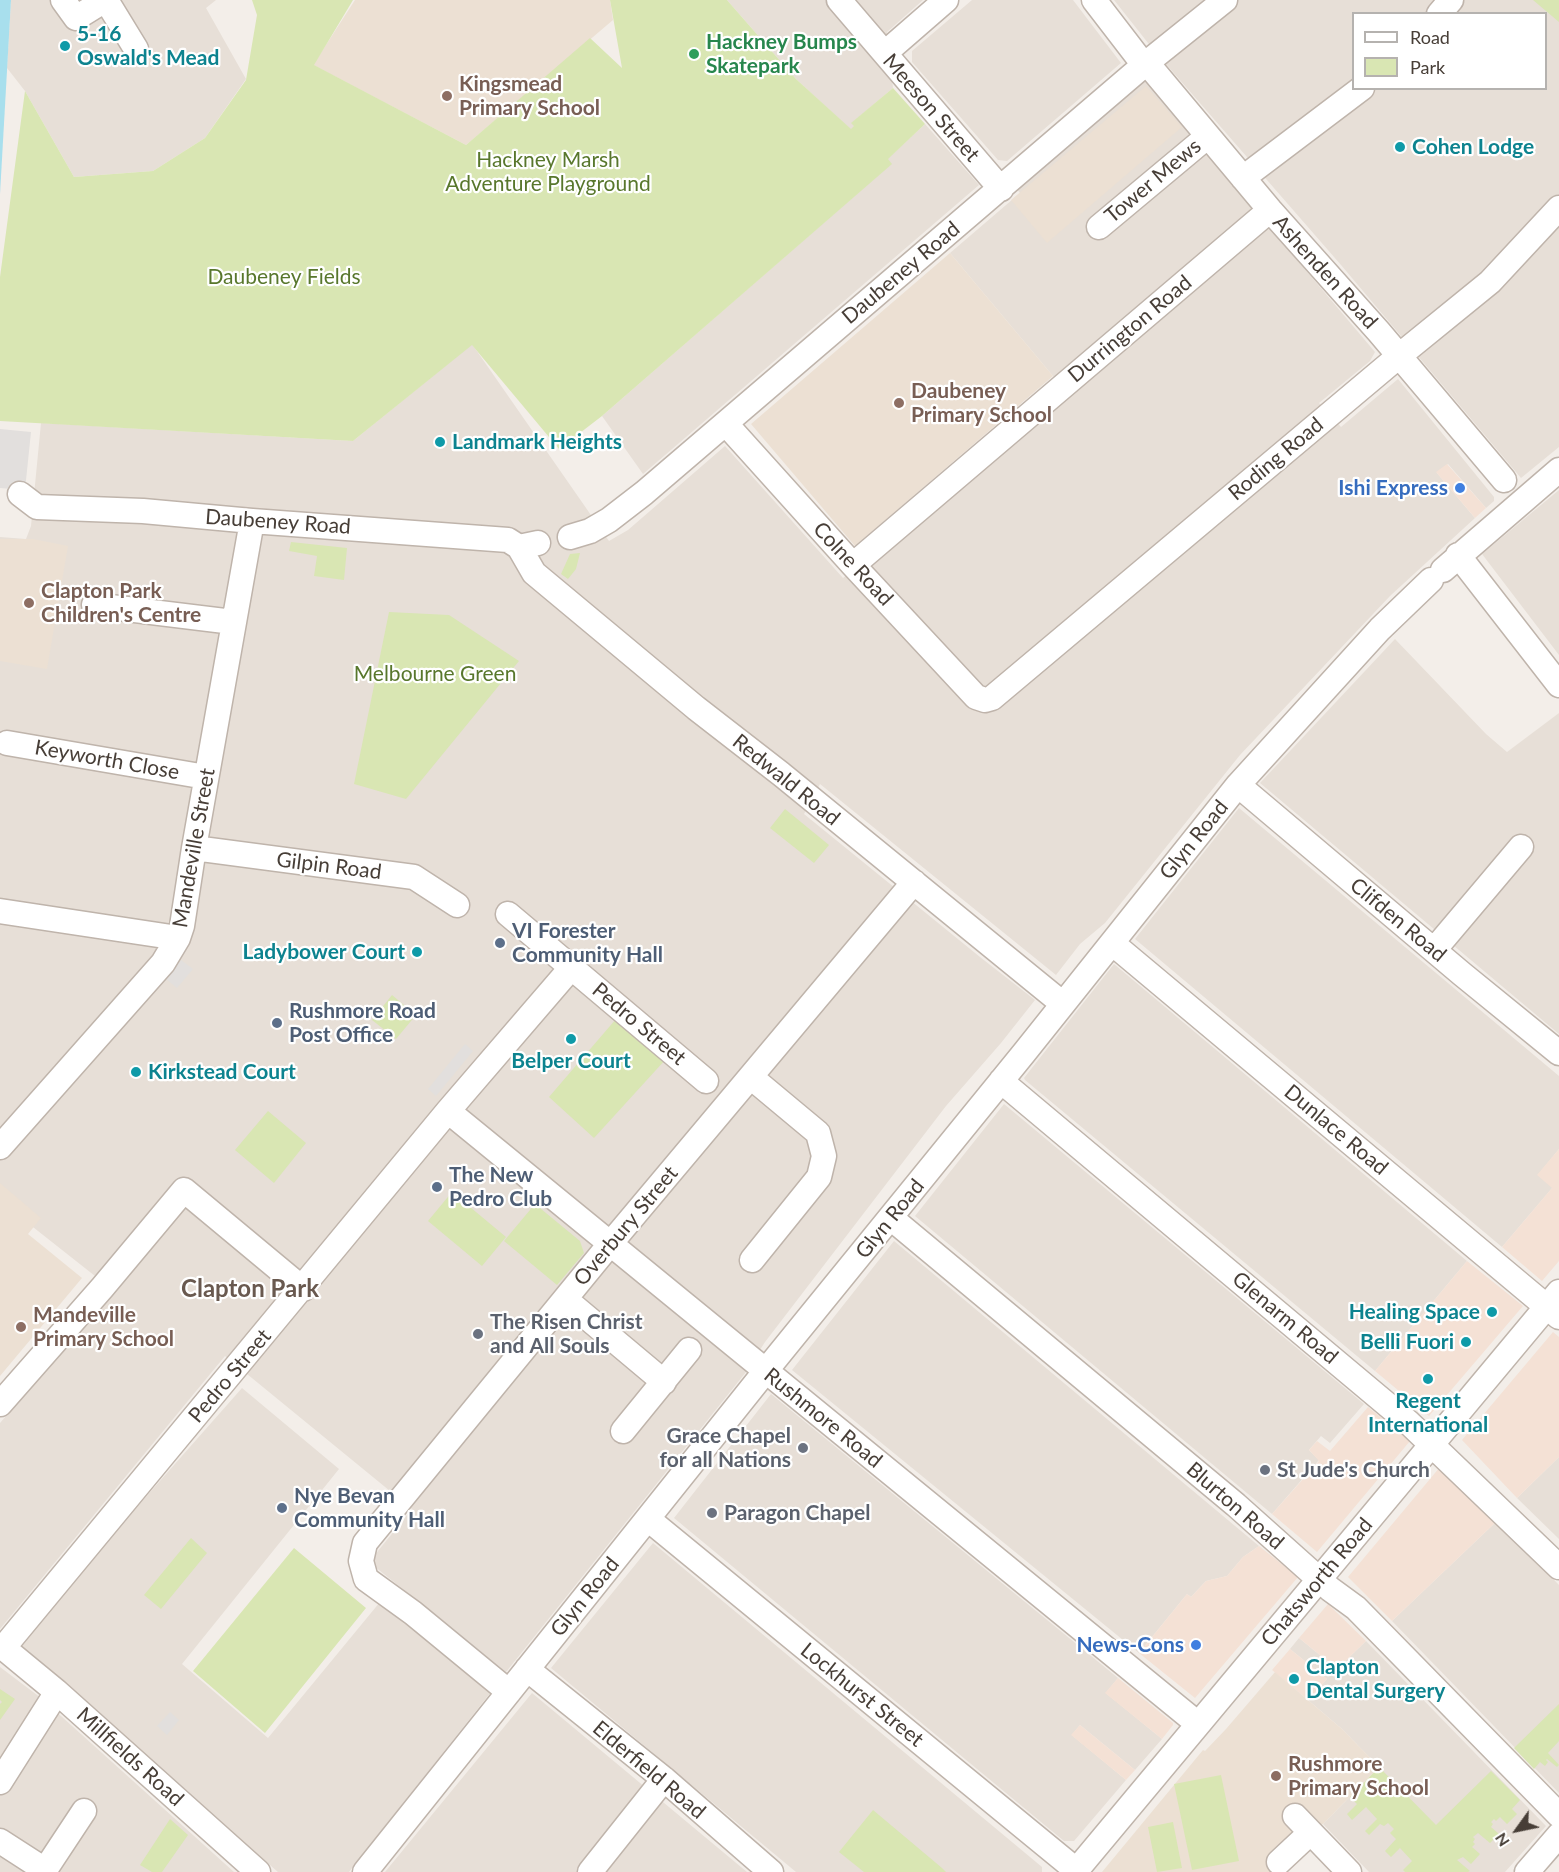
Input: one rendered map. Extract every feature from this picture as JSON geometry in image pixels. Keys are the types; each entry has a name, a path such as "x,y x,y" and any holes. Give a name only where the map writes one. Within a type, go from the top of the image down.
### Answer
{"street":[{"path":"63,0 76,18 105,0 136,49"},
{"name":"Meeson Street","path":"839,0 1001,189"},
{"path":"885,53 946,0"},
{"name":"Ashenden Road","path":"1094,0 1145,64 1504,480"},
{"name":"Daubeney Road","path":"570,537 590,531 609,520 726,424 1145,64 1226,0"},
{"path":"1243,178 1359,90"},
{"name":"Tower Mews","path":"1099,227 1208,136"},
{"name":"Roding Road","path":"985,700 992,698 1490,282 1559,208"},
{"name":"Durrington Road","path":"853,565 1270,210"},
{"name":"Colne Road","path":"726,424 976,697 985,700"},
{"name":"Glyn Road","path":"365,1872 1238,785 1380,629 1444,568 1559,470"},
{"name":"Daubeney Road","path":"20,494 37,507 143,511 508,540 528,545"},
{"name":"Mandeville Street","path":"1,1142 163,963 178,938 182,926 252,521"},
{"name":"Redwald Road","path":"528,545 534,573 696,708 1064,1004"},
{"path":"1444,568 1559,685"},
{"path":"94,605 233,622"},
{"name":"Keyworth Close","path":"7,743 206,777"},
{"name":"Clifden Road","path":"1238,785 1559,1053"},
{"path":"1434,950 1521,847"},
{"name":"Gilpin Road","path":"194,848 414,877 457,905"},
{"name":"Overbury Street","path":"508,1692 413,1613 366,1579 361,1561 365,1543 610,1244 752,1078 914,882"},
{"path":"0,911 178,938"},
{"name":"Pedro Street","path":"508,914 706,1081"},
{"name":"Dunlace Road","path":"1113,943 1555,1305"},
{"name":"Pedro Street","path":"2,1646 303,1289 448,1110 571,968"},
{"path":"752,1078 818,1133 824,1156 819,1177 752,1260"},
{"name":"Glenarm Road","path":"1001,1081 1432,1443 1559,1567"},
{"name":"Rushmore Road","path":"448,1110 1198,1725"},
{"path":"0,1404 184,1190 303,1289"},
{"name":"Blurton Road","path":"891,1218 1236,1505 1356,1608 1559,1815"},
{"path":"565,1299 664,1382"},
{"name":"Chatsworth Road","path":"1076,1871 1432,1443 1555,1305"},
{"path":"623,1431 689,1350"},
{"name":"Lockhurst Street","path":"648,1519 1076,1871"},
{"name":"Millfields Road","path":"2,1646 57,1692 258,1872"},
{"name":"Elderfield Road","path":"527,1669 664,1779 771,1872"},
{"path":"0,1782 57,1692"},
{"path":"590,1872 664,1779"},
{"path":"0,1840 45,1870 84,1811"},
{"path":"1279,1862 1303,1825 1349,1872"},
{"path":"1527,1872 1559,1835"}],"shaded area":[{"path":"11,0 216,0 206,8 246,79 205,138 153,171 74,177 25,91 7,68"},
{"name":"Kingsmead Primary School","path":"355,0 610,0 613,20 466,145 313,65"},
{"path":"727,0 923,0 887,32 893,88 852,123 855,126 851,130 796,79"},
{"path":"972,0 1073,0 1121,63 1007,161 998,160 912,62 912,51"},
{"path":"1114,0 1559,0 1559,447 1521,478 1341,265 1152,48"},
{"path":"1132,65 1375,352 1370,361 1319,403 1341,427 1398,379 1494,497 1494,501 1486,508 1448,464 1437,473 1475,518 1390,596 1240,755 1105,923 1080,944 1056,975 820,784 804,814 1035,1000 946,1106 765,1342 746,1372 506,1672 369,1562 412,1509 225,1356 0,1629 0,1423 114,1291 0,1201 0,537 26,539 31,526 41,423 353,441 472,344 609,541 628,530 725,446 843,578 1067,398 1053,376 950,253 1020,193 1002,171"},
{"path":"1146,86 1182,127 1047,243 1011,200"},
{"path":"925,124 979,185 643,474 602,416 891,164 887,159"},
{"name":"Daubeney Primary School","path":"950,253 1053,376 855,546 751,424"},
{"path":"0,429 31,432 25,490 0,488"},
{"path":"1447,464 1486,508 1475,518 1436,472"},
{"path":"1559,490 1559,655 1482,554"},
{"name":"Clapton Park Children's Centre","path":"0,539 33,539 68,546 47,669 0,661"},
{"path":"1395,639 1486,734 1507,752 1559,713 1559,1034 1260,783"},
{"path":"1239,808 1559,1076 1559,1149 1538,1175 1553,1187 1502,1247 1135,939"},
{"path":"181,960 193,969 177,988 166,979"},
{"path":"1114,964 1467,1261 1375,1371 1025,1080 1024,1078"},
{"path":"465,1044 473,1051 436,1096 428,1089"},
{"path":"1004,1104 1364,1404 1330,1443 1321,1436 1309,1450 1319,1460 1272,1514 915,1216"},
{"path":"1559,1149 1559,1261 1542,1281 1502,1247 1552,1188 1537,1175"},
{"name":"Mandeville Primary School","path":"0,1183 41,1218 28,1234 82,1278 0,1376"},
{"path":"894,1241 1259,1546 1243,1557 1227,1576 1206,1581 1191,1597 1187,1594 1139,1653 792,1370"},
{"path":"1467,1261 1523,1306 1429,1416 1375,1371"},
{"path":"1553,1332 1559,1337 1559,1457 1517,1498 1462,1440"},
{"path":"242,1388 339,1469 182,1664 268,1738 380,1602 491,1692 349,1872 278,1872 16,1644"},
{"path":"771,1394 1118,1678 1106,1693 1162,1739 1135,1770 1080,1725 1072,1735 1126,1780 1074,1841 1064,1841 674,1518"},
{"path":"1368,1407 1410,1441 1317,1552 1272,1514 1319,1461 1309,1450 1317,1441 1330,1451"},
{"path":"1559,1457 1559,1539 1517,1498"},
{"path":"1440,1467 1497,1521 1392,1621 1348,1577"},
{"path":"1497,1521 1559,1585 1559,1793 1392,1621"},
{"path":"653,1543 1042,1867 1042,1872 796,1872 551,1668"},
{"path":"1259,1546 1298,1577 1195,1698 1139,1653 1187,1594 1191,1597 1206,1581 1227,1576 1243,1557"},
{"path":"1328,1604 1366,1641 1337,1669 1299,1638"},
{"path":"1299,1638 1337,1669 1366,1641 1546,1826 1505,1872 1369,1872 1323,1824 1379,1767 1342,1729 1308,1700 1327,1679 1290,1649"},
{"path":"1290,1649 1327,1679 1308,1700 1272,1670"},
{"path":"0,1667 41,1698 234,1872 0,1872"},
{"name":"Rushmore Primary School","path":"1275,1672 1342,1729 1379,1767 1323,1824 1295,1831 1281,1872 1102,1872 1203,1750 1205,1751 1226,1729"},
{"path":"1118,1678 1173,1723 1162,1739 1105,1693"},
{"path":"532,1693 747,1872 385,1872"},
{"path":"170,1712 179,1720 167,1735 157,1726"},
{"path":"1080,1725 1135,1770 1126,1780 1071,1735"}],"green space":[{"name":"Daubeney Fields","path":"252,0 353,0 314,65 466,145 590,38 622,68 610,0 727,0 796,79 851,129 854,126 851,123 893,88 925,124 888,159 892,164 602,416 559,449 472,345 353,441 0,421 0,277 25,91 74,177 153,171 205,138 246,80 257,15"},
{"path":"1533,0 1559,0 1559,22"},
{"path":"291,542 347,548 344,580 314,576 317,556 289,551"},
{"path":"580,553 576,569 568,579 561,574 570,554"},
{"name":"Melbourne Green","path":"389,612 449,615 519,661 406,799 354,784"},
{"path":"785,809 829,845 814,863 770,828"},
{"path":"392,995 416,1015 396,1039 372,1020"},
{"path":"616,1019 666,1059 594,1138 549,1097"},
{"path":"268,1111 306,1143 274,1183 235,1150"},
{"path":"452,1192 506,1237 482,1266 428,1221"},
{"path":"535,1204 580,1241 584,1253 557,1285 504,1241"},
{"path":"191,1538 207,1553 161,1609 144,1595"},
{"path":"294,1548 366,1608 265,1733 193,1671"},
{"path":"0,1689 15,1699 0,1720 2,1702"},
{"path":"1559,1704 1559,1741 1548,1753 1559,1765 1557,1767 1547,1759 1545,1766 1540,1762 1534,1769 1514,1748"},
{"path":"1379,1767 1436,1825 1491,1771 1520,1800 1512,1809 1517,1814 1507,1824 1500,1817 1491,1822 1493,1824 1491,1827 1499,1834 1490,1843 1478,1833 1473,1837 1475,1844 1472,1847 1480,1854 1471,1864 1463,1857 1457,1860 1470,1871 1405,1872 1403,1870 1412,1861 1400,1848 1391,1857 1385,1851 1396,1839 1390,1833 1394,1829 1388,1823 1384,1826 1380,1824 1369,1835 1365,1831 1377,1819 1366,1807 1352,1820 1347,1814 1357,1804 1350,1797"},
{"path":"1221,1775 1239,1861 1192,1870 1174,1784"},
{"path":"873,1810 946,1872 864,1872 839,1852"},
{"path":"170,1819 188,1835 162,1872 152,1872 140,1865"},
{"path":"1173,1822 1182,1868 1157,1872 1148,1827"}],"water":[{"path":"0,0 11,0 0,194"}],"place":[{"name":"5-16 Oswald's Mead","path":"65,46"},
{"name":"Hackney Bumps Skatepark","path":"694,54"},
{"name":"Kingsmead Primary School","path":"447,96"},
{"name":"Cohen Lodge","path":"1400,147"},
{"name":"Daubeney Primary School","path":"899,403"},
{"name":"Landmark Heights","path":"440,442"},
{"name":"Ishi Express","path":"1460,488"},
{"name":"Clapton Park Children's Centre","path":"29,603"},
{"name":"VI Forester Community Hall","path":"500,943"},
{"name":"Ladybower Court","path":"417,952"},
{"name":"Rushmore Road Post Office","path":"277,1023"},
{"name":"Belper Court","path":"571,1039"},
{"name":"Kirkstead Court","path":"136,1072"},
{"name":"The New Pedro Club","path":"437,1187"},
{"name":"Healing Space","path":"1492,1312"},
{"name":"Mandeville Primary School","path":"21,1327"},
{"name":"The Risen Christ and All Souls","path":"478,1334"},
{"name":"Belli Fuori","path":"1466,1342"},
{"name":"Regent International","path":"1428,1379"},
{"name":"Grace Chapel for all Nations","path":"803,1448"},
{"name":"St Jude's Church","path":"1265,1470"},
{"name":"Nye Bevan Community Hall","path":"282,1508"},
{"name":"Paragon Chapel","path":"712,1513"},
{"name":"News-Cons","path":"1196,1645"},
{"name":"Clapton Dental Surgery","path":"1294,1679"},
{"name":"Rushmore Primary School","path":"1276,1776"}],"district":[{"name":"Clapton Park","path":"250,1289"}],"park label":[{"name":"Hackney Marsh Adventure Playground","path":"548,172"}]}
